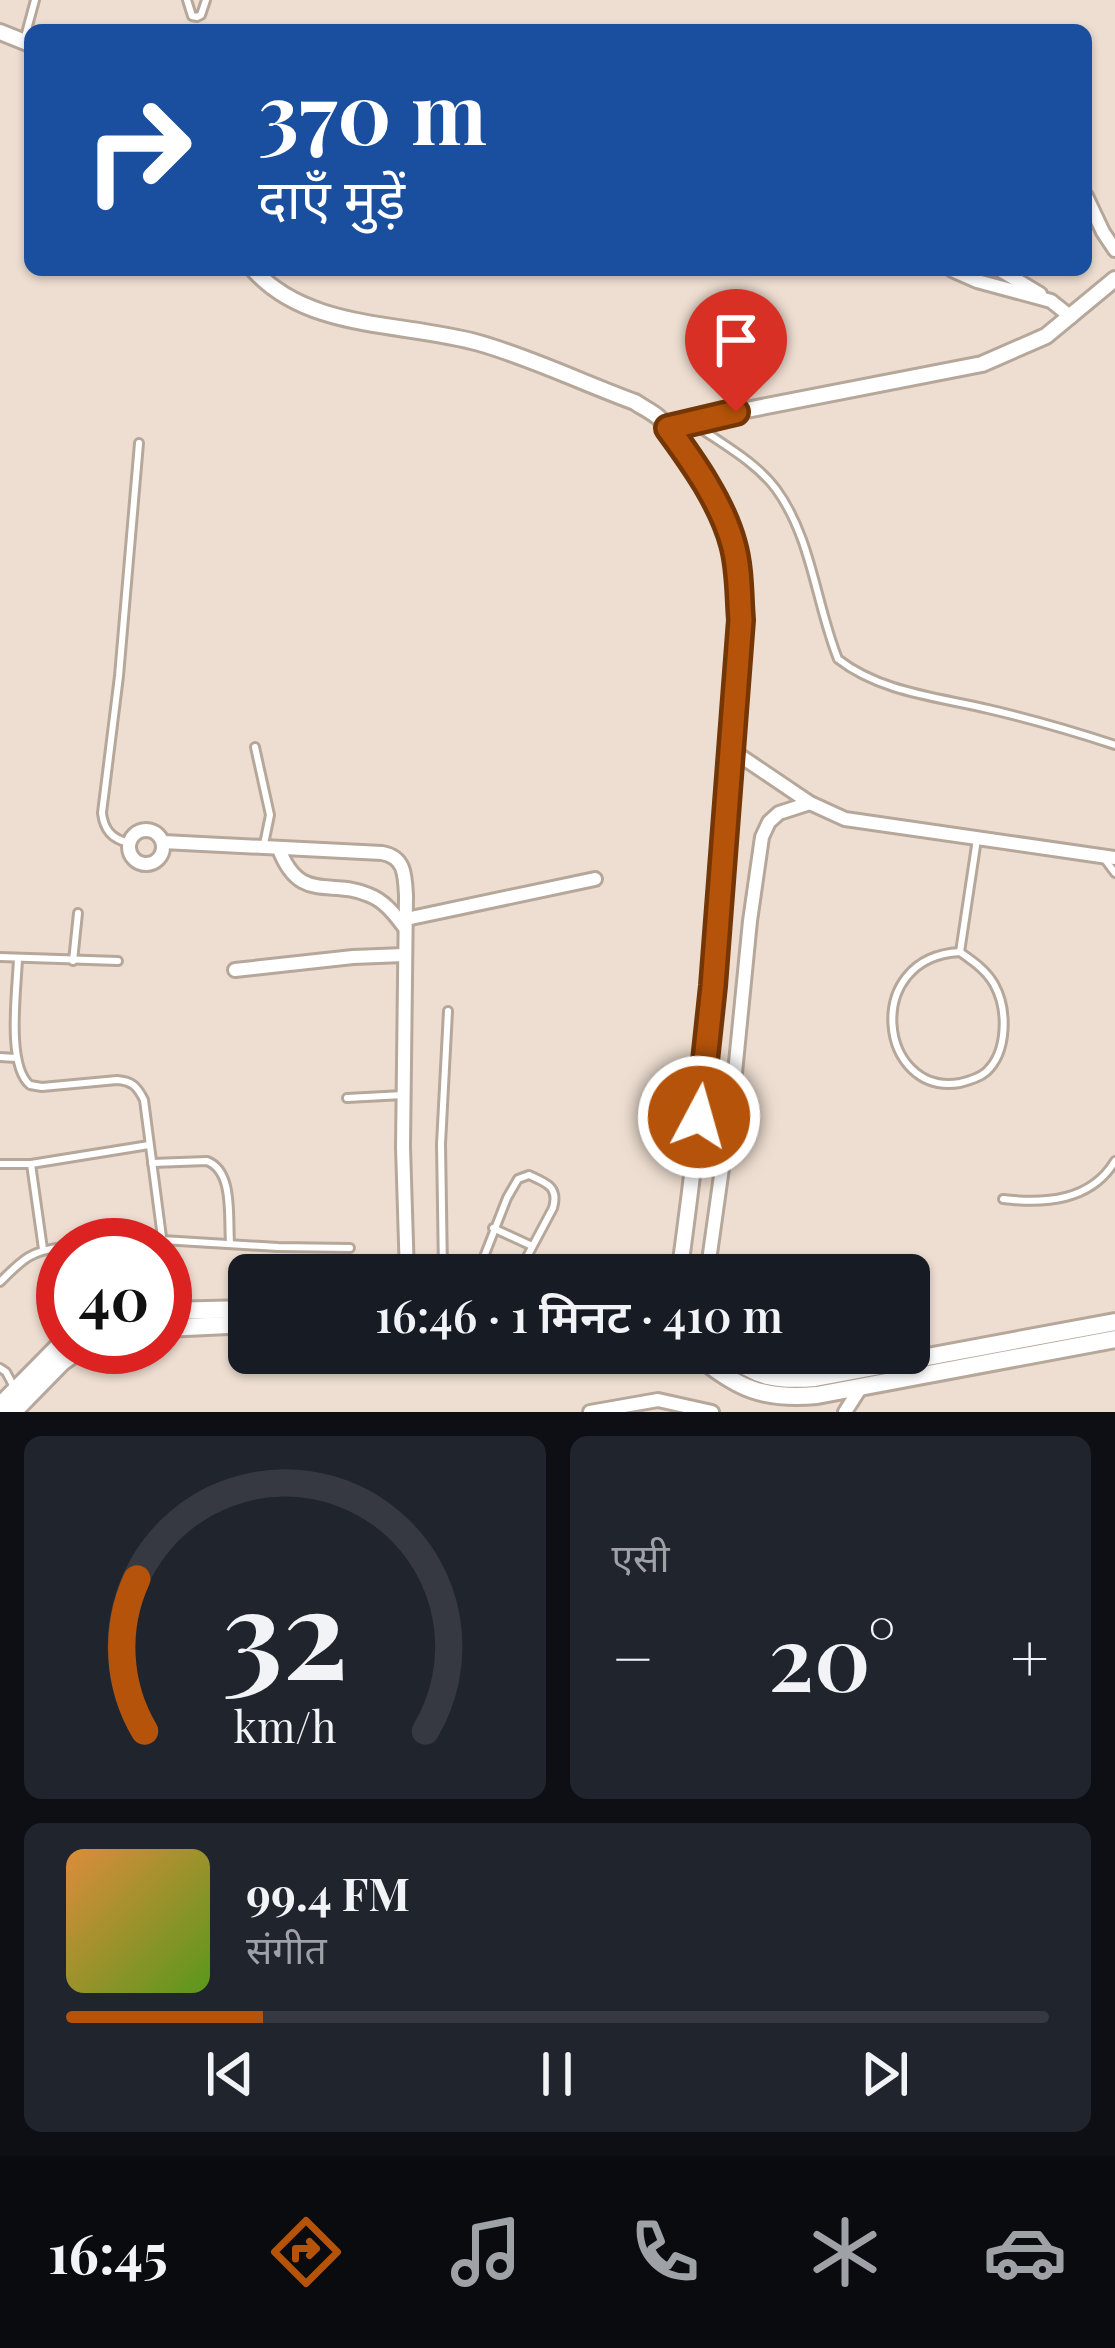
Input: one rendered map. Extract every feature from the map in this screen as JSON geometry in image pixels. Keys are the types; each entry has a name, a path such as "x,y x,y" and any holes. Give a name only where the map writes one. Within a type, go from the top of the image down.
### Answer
{"main road":[{"path":"192,1317 228,1312"},
{"path":"192,1321 228,1323"},
{"path":"930,1356 1115,1322"},
{"path":"719,1374 764,1394 787,1398 1115,1339"},
{"path":"19,1405 41,1374"},
{"path":"0,1406 19,1405 50,1374"},
{"path":"758,1374 801,1379 829,1374"}],"street":[{"path":"1092,209 1115,250"},
{"path":"260,276 300,304 347,318 483,344 635,402 668,428 715,502 733,544 741,620 713,986 681,1254"},
{"path":"966,276 1051,301"},
{"path":"1010,276 1071,317"},
{"path":"668,428 982,364 1046,336 1115,279"},
{"path":"733,751 810,803 845,819 1108,856"},
{"path":"710,1254 762,836 779,813 810,803"},
{"path":"145,829 156,832 163,853 150,863 134,859 129,844 134,834 145,829"},
{"path":"163,842 393,855 401,863 406,924 406,1254"},
{"path":"280,849 292,873 311,886 373,896 406,924"},
{"path":"406,924 595,879"},
{"path":"235,970 404,955"},
{"path":"844,1412 861,1387"},
{"path":"590,1412 658,1400 712,1412"}],"lane":[{"path":"187,0 188,10 197,17 206,0"},
{"path":"691,422 776,488 797,530 838,659 852,670 880,683 1115,745"},
{"path":"129,844 106,830 102,813 139,443"},
{"path":"255,747 270,815 263,848"},
{"path":"960,952 977,838"},
{"path":"1108,856 1115,873"},
{"path":"73,961 78,913"},
{"path":"960,952 982,968 996,987 1004,1017 1001,1047 987,1071 968,1082 946,1085 921,1078 906,1063 891,1016 908,973 938,953 960,952"},
{"path":"0,957 118,961"},
{"path":"18,958 19,1072 30,1085 129,1081 137,1087 144,1100 159,1218"},
{"path":"443,1254 441,1144 448,1011"},
{"path":"0,1057 16,1058"},
{"path":"347,1098 404,1095"},
{"path":"0,1164 31,1164 149,1144"},
{"path":"152,1163 207,1161 222,1169 230,1242"},
{"path":"1003,1199 1066,1198 1092,1187 1115,1162"},
{"path":"31,1164 39,1218"},
{"path":"492,1254 494,1228 518,1179 529,1175 550,1185 556,1198 528,1254"},
{"path":"494,1228 532,1246"},
{"path":"192,1242 350,1248"},
{"path":"0,1282 23,1259 36,1253"},
{"path":"0,1368 10,1379 19,1405"}],"route":[{"path":"699,1117 741,620 738,572 725,521 668,428 736,412"}]}
